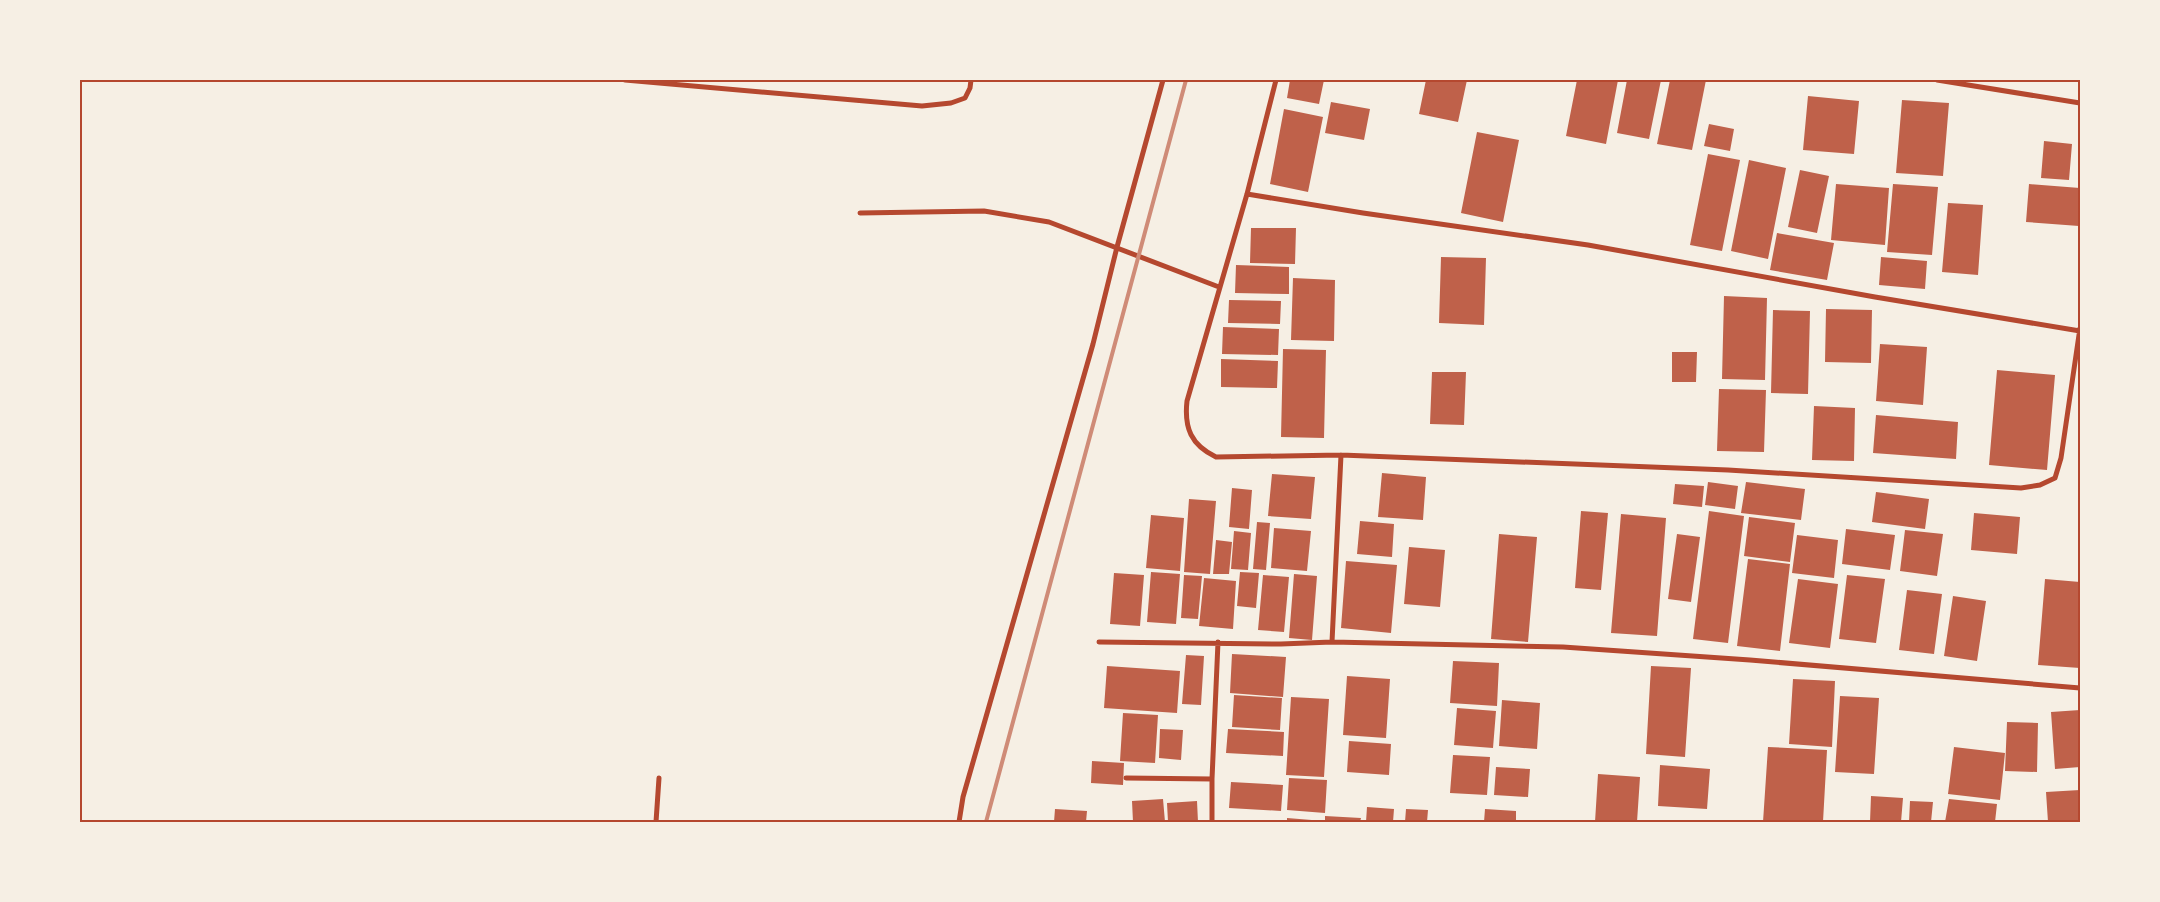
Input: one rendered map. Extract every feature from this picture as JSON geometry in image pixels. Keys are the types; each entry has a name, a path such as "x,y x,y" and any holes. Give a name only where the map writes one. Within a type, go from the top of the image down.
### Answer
{"street":[{"path":"625,80 922,106 951,103 965,98 970,88 971,80"},
{"path":"959,822 963,796 1093,344 1117,247 1163,80"},
{"path":"1247,194 1588,246 1875,297 2080,330 2061,458 2055,478 2040,486 2020,488 1962,486 1728,470 1341,455 1216,457 1205,452 1192,437 1185,420 1187,401 1247,194 1276,80"},
{"path":"1937,80 2080,103"},
{"path":"860,213 984,211 1049,222 1219,287"},
{"path":"1332,642 1341,455"},
{"path":"1099,642 1281,644 1332,642 1563,646 1759,660 2080,688"},
{"path":"1212,822 1218,642"},
{"path":"656,822 659,778"},
{"path":"1126,778 1212,779"}],"building":[{"path":"1290,80 1324,80 1319,104 1287,98"},
{"path":"1426,80 1467,80 1458,122 1419,114"},
{"path":"1577,80 1618,80 1606,144 1566,136"},
{"path":"1627,80 1661,80 1649,139 1617,133"},
{"path":"1670,80 1706,80 1692,150 1657,144"},
{"path":"1808,96 1859,101 1854,154 1803,150"},
{"path":"1902,100 1949,103 1943,176 1896,173"},
{"path":"1331,102 1370,109 1364,140 1325,133"},
{"path":"1284,109 1323,117 1308,192 1270,184"},
{"path":"1709,124 1734,129 1730,151 1704,146"},
{"path":"1477,132 1519,140 1503,222 1461,213"},
{"path":"2044,141 2072,144 2069,180 2041,178"},
{"path":"1708,154 1740,160 1722,251 1690,245"},
{"path":"1749,160 1786,168 1768,259 1731,251"},
{"path":"1800,170 1829,176 1817,233 1788,227"},
{"path":"1836,184 1889,188 1885,245 1831,240"},
{"path":"1893,184 1938,187 1932,255 1887,252"},
{"path":"2029,184 2080,188 2079,226 2026,222"},
{"path":"1948,203 1983,205 1978,275 1942,272"},
{"path":"1251,228 1296,228 1295,264 1250,263"},
{"path":"1777,233 1834,243 1827,280 1770,270"},
{"path":"1441,257 1486,258 1484,325 1439,323"},
{"path":"1881,257 1927,261 1925,289 1879,285"},
{"path":"1236,265 1289,267 1289,294 1235,293"},
{"path":"1293,278 1335,280 1334,341 1291,340"},
{"path":"1724,296 1767,298 1765,380 1722,379"},
{"path":"1229,300 1281,301 1280,324 1228,323"},
{"path":"1826,309 1872,310 1871,363 1825,362"},
{"path":"1773,310 1810,311 1808,394 1771,393"},
{"path":"1223,327 1279,329 1278,355 1222,354"},
{"path":"1880,344 1927,347 1923,405 1876,401"},
{"path":"1283,349 1326,350 1324,438 1281,437"},
{"path":"1672,352 1697,352 1696,382 1672,382"},
{"path":"1221,359 1278,361 1277,388 1221,387"},
{"path":"1997,370 2055,375 2047,470 1989,465"},
{"path":"1432,372 1466,372 1464,425 1430,424"},
{"path":"1719,389 1766,390 1764,452 1717,451"},
{"path":"1814,406 1855,408 1854,461 1812,460"},
{"path":"1876,415 1958,422 1956,459 1873,453"},
{"path":"1382,473 1426,477 1423,520 1378,517"},
{"path":"1272,474 1315,477 1311,519 1268,516"},
{"path":"1708,482 1738,486 1735,509 1705,505"},
{"path":"1746,482 1805,489 1801,520 1741,513"},
{"path":"1675,484 1704,486 1702,507 1673,504"},
{"path":"1232,488 1252,490 1249,529 1229,527"},
{"path":"1876,492 1929,499 1925,529 1872,522"},
{"path":"1189,499 1216,501 1210,574 1184,572"},
{"path":"1581,511 1608,513 1601,590 1575,588"},
{"path":"1709,511 1744,516 1728,643 1693,639"},
{"path":"1974,513 2020,517 2017,554 1971,550"},
{"path":"1621,514 1666,518 1657,636 1611,633"},
{"path":"1151,515 1184,518 1180,571 1146,568"},
{"path":"1749,517 1795,523 1790,562 1744,556"},
{"path":"1360,521 1394,524 1392,557 1357,554"},
{"path":"1257,522 1270,523 1266,570 1253,569"},
{"path":"1274,528 1311,531 1307,571 1271,568"},
{"path":"1846,529 1895,535 1890,570 1842,564"},
{"path":"1905,530 1943,534 1937,576 1900,571"},
{"path":"1234,531 1251,533 1248,570 1231,569"},
{"path":"1499,534 1537,537 1528,642 1491,639"},
{"path":"1677,534 1700,537 1691,602 1668,599"},
{"path":"1797,535 1838,540 1834,578 1792,573"},
{"path":"1216,540 1232,542 1229,574 1213,574"},
{"path":"1409,547 1445,550 1440,607 1404,604"},
{"path":"1748,559 1790,564 1780,651 1737,646"},
{"path":"1346,561 1397,565 1391,633 1341,628"},
{"path":"1151,572 1180,574 1176,624 1147,622"},
{"path":"1240,572 1259,573 1256,608 1237,606"},
{"path":"1114,573 1144,575 1140,626 1110,624"},
{"path":"1294,574 1317,576 1312,640 1289,638"},
{"path":"1184,575 1202,576 1198,619 1181,618"},
{"path":"1263,575 1289,577 1284,632 1258,630"},
{"path":"1847,575 1885,579 1876,643 1839,639"},
{"path":"1204,578 1236,581 1233,629 1199,626"},
{"path":"1798,579 1838,584 1830,648 1789,643"},
{"path":"2045,579 2080,582 2080,668 2038,665"},
{"path":"1907,590 1942,594 1934,654 1899,650"},
{"path":"1953,596 1986,601 1977,661 1944,656"},
{"path":"1232,654 1286,657 1283,697 1230,693"},
{"path":"1186,655 1204,656 1201,705 1182,704"},
{"path":"1453,661 1499,663 1497,706 1450,703"},
{"path":"1107,666 1180,671 1177,713 1104,708"},
{"path":"1651,666 1691,668 1685,757 1646,754"},
{"path":"1347,676 1390,679 1386,738 1343,735"},
{"path":"1793,679 1835,681 1832,747 1789,744"},
{"path":"1234,695 1282,698 1280,730 1232,727"},
{"path":"1840,696 1879,698 1874,774 1835,772"},
{"path":"1291,697 1329,699 1324,777 1286,775"},
{"path":"1502,700 1540,703 1537,749 1499,746"},
{"path":"1457,708 1496,711 1493,748 1454,745"},
{"path":"2080,710 2080,767 2055,769 2051,712"},
{"path":"1123,713 1158,715 1155,763 1120,761"},
{"path":"2007,722 2038,723 2037,772 2005,771"},
{"path":"1160,729 1183,730 1181,760 1159,758"},
{"path":"1228,729 1284,732 1283,756 1226,753"},
{"path":"1349,741 1391,744 1389,775 1347,772"},
{"path":"1768,747 1827,750 1823,822 1763,822"},
{"path":"1954,747 2005,753 2000,800 1948,794"},
{"path":"1453,755 1490,757 1487,795 1450,793"},
{"path":"1092,761 1124,763 1123,785 1091,783"},
{"path":"1660,765 1710,769 1707,809 1658,806"},
{"path":"1496,767 1530,769 1528,797 1494,795"},
{"path":"1598,774 1640,777 1637,822 1595,822"},
{"path":"1289,778 1327,780 1325,813 1287,810"},
{"path":"1231,782 1283,785 1281,811 1229,808"},
{"path":"2080,790 2080,822 2048,822 2046,792"},
{"path":"1871,796 1903,798 1901,822 1870,822"},
{"path":"1163,799 1165,822 1133,822 1132,801"},
{"path":"1949,799 1997,804 1995,822 1945,822"},
{"path":"1197,801 1198,822 1168,822 1167,803"},
{"path":"1910,801 1933,802 1931,822 1909,822"},
{"path":"1367,807 1394,809 1393,822 1366,822"},
{"path":"1055,809 1087,811 1086,822 1054,822"},
{"path":"1406,809 1428,810 1427,822 1405,822"},
{"path":"1485,809 1516,811 1516,822 1484,822"},
{"path":"1325,816 1361,818 1360,822 1325,822"},
{"path":"1287,818 1324,821 1324,822 1287,822"}],"railway":[{"path":"986,822 1186,80"}]}
